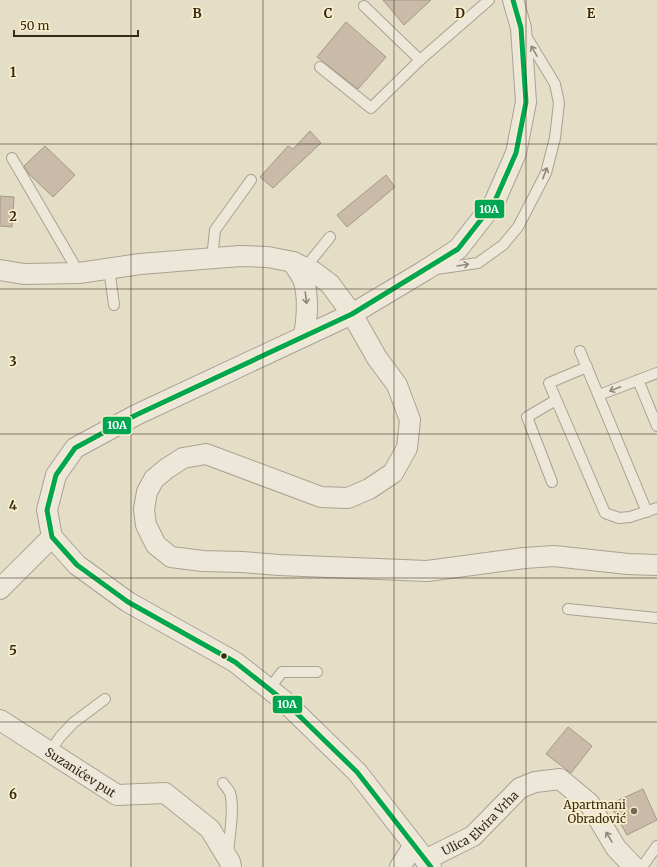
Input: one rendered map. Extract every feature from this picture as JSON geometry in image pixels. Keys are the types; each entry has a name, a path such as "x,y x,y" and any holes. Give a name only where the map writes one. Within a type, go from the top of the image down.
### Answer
{"street":[{"path":"428,864 357,772 283,700 235,662 128,602 77,565 52,537 47,510 56,475 75,448 136,415 352,314 458,249 494,203 516,153 526,102 521,28 512,0"},
{"path":"0,270 24,274 79,273 140,264 240,256 268,257 299,265 314,272 330,284 352,314 378,358 397,385 410,420 407,448 393,474 369,489 348,498 321,497 206,454 183,458 166,469 154,479 146,492 144,509 146,525 156,545 171,558 197,561 427,571 524,558 554,556 628,564 657,565"},
{"path":"299,265 304,282 308,315 304,336"},
{"path":"0,589 52,537"},
{"name":"Suzanićev put","path":"0,720 117,795 165,793 210,829 229,862"},
{"name":"Ulica Elvira Vrha","path":"428,864 473,836 520,788 535,782 560,779 589,803 616,848 634,867"},
{"path":"400,867 414,845"}],"lane":[{"path":"320,67 371,108 420,60 489,0"},
{"path":"364,6 420,60"},
{"path":"424,271 478,263 503,245 518,227 546,174 555,138 558,103 555,84 521,28"},
{"path":"12,158 79,273"},
{"path":"212,258 215,230 251,180"},
{"path":"299,265 330,237"},
{"path":"109,268 114,305"},
{"path":"580,351 652,510 630,517 619,518 605,513 549,383 586,367"},
{"path":"599,395 657,373"},
{"path":"638,380 657,426"},
{"path":"552,482 527,417 541,407 556,400"},
{"path":"568,609 657,618"},
{"path":"268,689 282,672 317,672"},
{"path":"50,752 60,737 74,723 105,699"},
{"path":"223,783 230,793 232,814 229,862"},
{"path":"642,867 657,846"}],"building":[{"path":"383,0 431,0 404,25"},
{"path":"346,22 386,57 358,89 317,57"},
{"path":"310,131 321,143 273,188 260,177 288,146 293,149"},
{"path":"45,146 75,175 53,197 29,174 24,166"},
{"path":"386,175 395,187 347,227 337,215"},
{"path":"0,196 14,197 12,227 0,226"},
{"path":"568,727 592,746 571,773 546,754"},
{"name":"Apartmani Obradović","path":"643,789 657,820 627,835 610,804"}],"transit line":[{"name":"10A","path":"431,867 357,772 283,700 235,662 128,602 77,565 52,537 47,510 56,475 75,448 136,415 352,314 458,249 494,203 516,153 526,102 521,28 513,0"}],"place":[{"name":"Apartmani Obradović","path":"634,811"}]}
